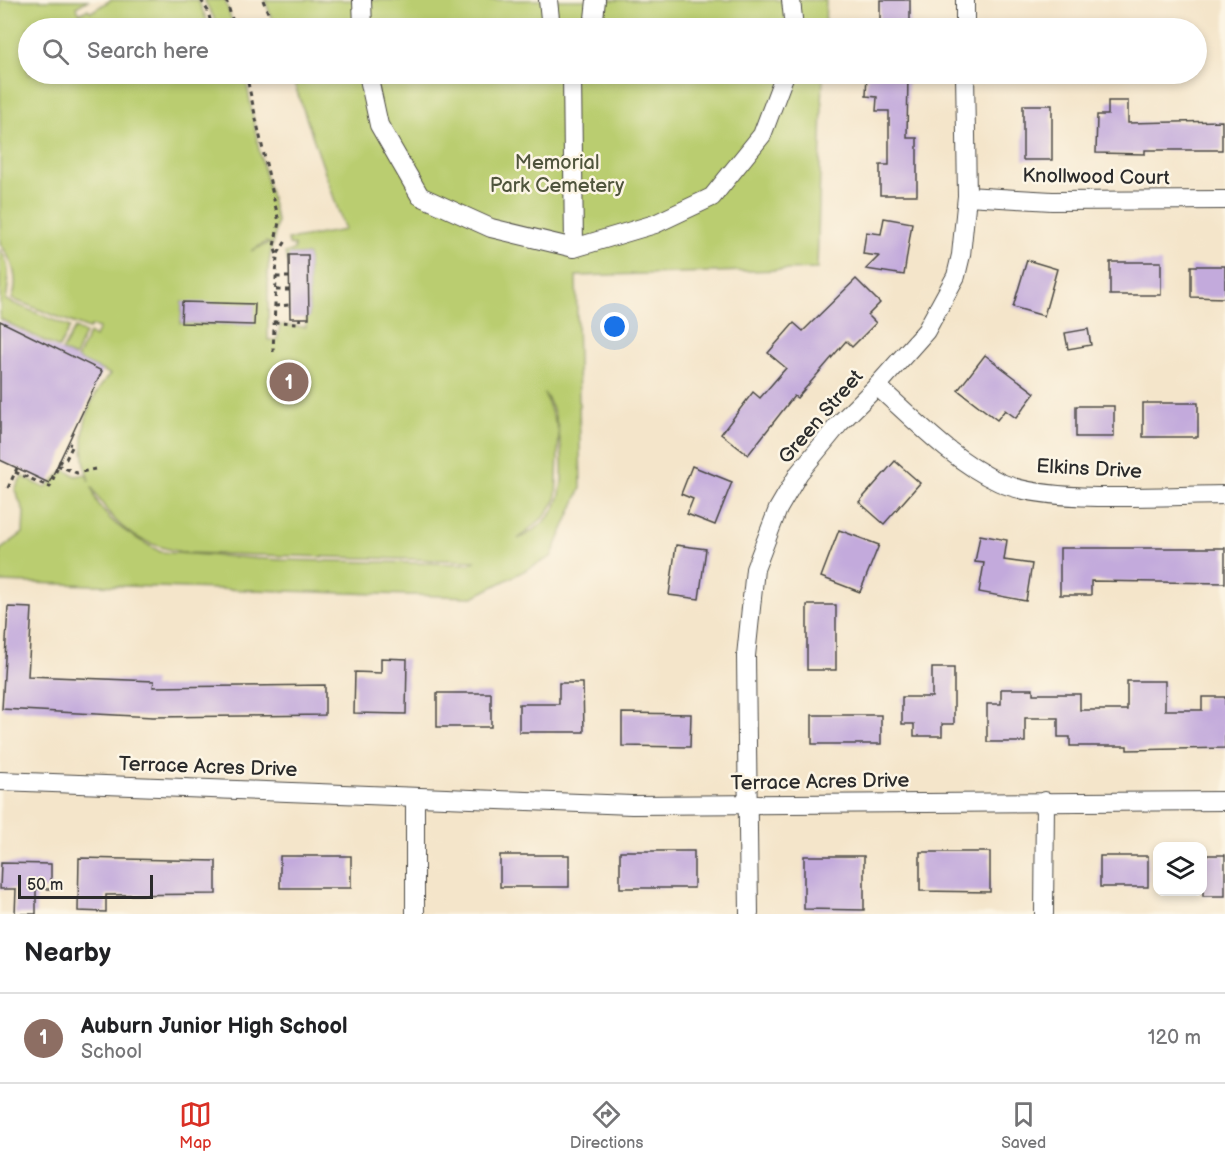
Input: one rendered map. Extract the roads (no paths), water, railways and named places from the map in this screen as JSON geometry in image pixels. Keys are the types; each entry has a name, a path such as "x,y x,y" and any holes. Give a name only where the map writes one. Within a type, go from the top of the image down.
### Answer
{"street":[{"path":"362,0 363,18"},
{"path":"548,0 550,18"},
{"path":"595,18 596,0"},
{"path":"791,0 793,18"},
{"path":"965,0 965,18"},
{"path":"370,84 379,125 420,196 491,228 574,248 655,224 712,197 762,135 781,84"},
{"path":"573,84 574,248"},
{"name":"Green Street","path":"749,914 746,656 756,569 778,509 799,473 839,424 877,387 926,331 947,295 961,255 968,196 965,84"},
{"name":"Knollwood Court","path":"968,196 1052,201 1225,200"},
{"name":"Elkins Drive","path":"877,387 961,460 1000,482 1044,493 1225,495"},
{"name":"Terrace Acres Drive","path":"0,781 632,805 1225,801"},
{"path":"415,798 415,914"},
{"path":"1044,914 1045,801"}],"place":[{"name":"Auburn Junior High School","path":"289,382"}],"park label":[{"name":"Memorial Park Cemetery","path":"557,174"}]}
